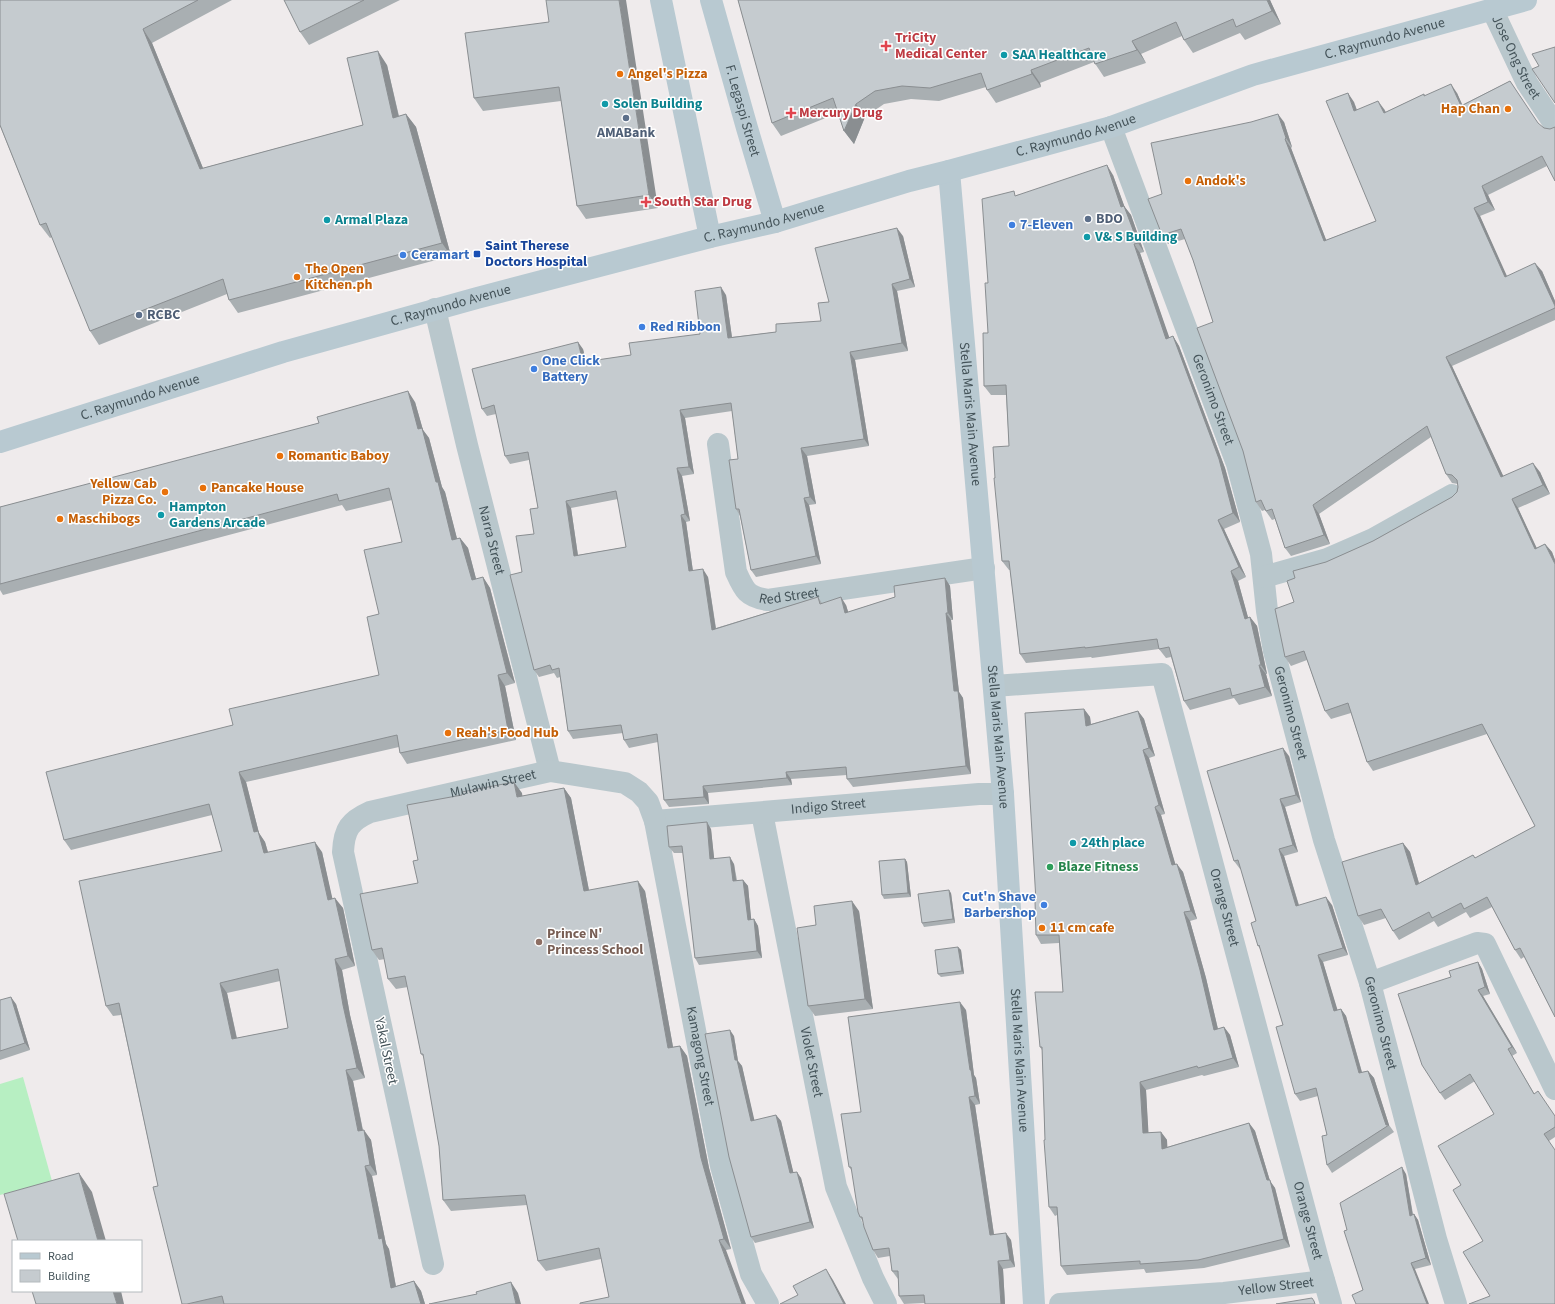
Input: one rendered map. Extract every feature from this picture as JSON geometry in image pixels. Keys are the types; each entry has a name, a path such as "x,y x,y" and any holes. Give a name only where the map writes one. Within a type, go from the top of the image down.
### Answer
{"main road":[{"path":"661,0 710,237"},
{"name":"F. Legaspi Street","path":"711,0 744,120 775,222"},
{"name":"C. Raymundo Avenue","path":"0,442 283,352 435,309 710,237 775,222 909,181 1111,127 1253,75 1526,0"},
{"name":"Stella Maris Main Avenue","path":"950,171 1003,794 1034,1304"}],"street":[{"name":"Jose Ong Street","path":"1492,9 1527,83 1555,125"},
{"name":"Geronimo Street","path":"1111,127 1237,464 1257,537 1274,651 1324,840 1370,984 1436,1239 1456,1304"},
{"name":"Narra Street","path":"435,309 467,445 550,771"},
{"name":"Red Street","path":"718,444 736,572 741,585 748,594 757,598 768,600 984,568"},
{"path":"1264,577 1328,559 1373,539 1452,495"},
{"name":"Orange Street","path":"994,686 1162,674 1216,881 1331,1304"},
{"name":"Mulawin Street","path":"344,838 349,826 359,817 370,812 550,771 624,783 639,792 651,812"},
{"name":"Indigo Street","path":"651,812 762,813 979,794 1003,794"},
{"name":"Kamagong Street","path":"651,812 721,1166 751,1274 768,1304"},
{"name":"Violet Street","path":"762,813 836,1187 873,1278 886,1304"},
{"name":"Yakal Street","path":"344,838 343,852 433,1264"},
{"path":"1370,984 1477,943 1485,944 1555,1088"},
{"name":"Yellow Street","path":"1060,1304 1224,1298 1324,1281"}],"green space":[{"path":"23,1077 52,1181 0,1195 0,1084"}],"building":[{"path":"0,0 198,0 143,29 200,169 363,125 347,58 378,51 393,118 406,114 442,243 229,300 223,279 90,331 46,223 40,225 0,125"},
{"path":"284,0 364,0 300,32"},
{"name":"Solen Building","path":"546,0 619,0 649,195 577,206 559,87 474,98 465,33 549,22"},
{"path":"738,0 1267,0 1272,11 1236,27 1233,19 1184,40 1176,22 1132,41 1137,50 1095,64 1089,48 1031,70 1032,74 987,90 981,73 930,88 902,86 875,91 856,104 844,131 833,98 772,123"},
{"path":"1555,47 1555,103 1532,69 1539,66 1532,54"},
{"path":"1510,81 1538,123 1544,128 1550,129 1555,127 1555,181 1542,156 1482,186 1488,202 1474,208 1505,277 1535,263 1555,308 1446,357 1501,477 1533,463 1543,485 1512,499 1535,549 1545,544 1555,564 1555,1017 1520,948 1515,950 1487,897 1464,909 1461,903 1432,918 1429,912 1393,931 1381,909 1358,916 1342,862 1403,843 1416,885 1473,855 1475,858 1535,826 1482,724 1367,762 1348,703 1325,711 1304,651 1285,657 1275,609 1294,602 1287,581 1295,578 1293,571 1326,562 1373,541 1452,497 1457,492 1457,480 1452,475 1446,474 1427,426 1313,505 1324,535 1285,548 1272,509 1266,511 1261,500 1256,502 1243,451 1197,328 1213,322 1193,260 1181,229 1162,235 1148,199 1162,194 1151,143 1251,122 1278,114 1286,138 1285,139 1324,241 1376,221 1326,101 1348,93 1354,111 1378,101 1384,113 1424,94 1424,96 1451,84 1461,106"},
{"path":"1107,165 1121,207 1124,206 1138,243 1134,244 1166,339 1173,336 1219,459 1233,513 1218,520 1239,567 1231,571 1245,619 1250,617 1261,665 1259,665 1265,687 1232,696 1230,688 1184,701 1169,647 1159,649 1157,639 1020,654 1009,561 1002,561 994,478 993,447 1009,446 1006,385 984,386 983,333 988,333 985,283 988,283 982,199 1014,191 1015,196"},
{"path":"897,228 910,279 892,284 902,343 850,352 864,439 801,448 810,497 804,498 816,556 751,570 739,509 736,509 729,460 738,459 731,403 680,410 689,467 677,468 685,514 681,515 689,571 703,569 712,630 818,597 820,604 841,597 845,613 895,597 894,586 945,578 948,613 946,613 954,691 958,691 966,766 847,779 846,767 786,772 787,778 703,786 704,797 664,800 657,734 624,740 621,725 568,731 559,668 552,670 550,665 534,670 510,575 522,572 516,536 534,534 530,509 538,508 528,452 505,456 494,405 482,409 472,369 578,342 583,362 631,355 629,343 700,334 695,291 721,287 728,338 776,332 776,324 821,321 818,303 829,302 815,248","holes":["616,491 626,547 574,556 566,501"]},
{"path":"408,391 418,429 422,428 436,482 438,482 452,540 460,538 472,580 483,577 507,673 498,675 508,730 400,753 397,735 239,772 254,832 258,831 264,853 315,842 328,900 335,898 348,956 335,959 343,1005 357,1068 346,1070 358,1131 364,1130 370,1165 365,1166 379,1239 382,1238 391,1288 414,1281 421,1304 224,1304 222,1296 182,1304 153,1187 158,1186 119,1003 106,1006 79,881 222,851 209,804 64,840 46,772 233,725 229,709 379,675 367,617 379,614 364,550 402,542 389,488 339,501 337,494 0,584 0,507 319,423 317,417","holes":["278,969 288,1028 232,1039 220,983"]},
{"path":"1084,709 1086,726 1138,711 1149,748 1143,750 1159,805 1155,807 1172,865 1177,864 1191,911 1184,912 1200,970 1214,1030 1224,1027 1233,1058 1198,1068 1197,1066 1140,1082 1143,1133 1161,1132 1162,1149 1249,1123 1267,1180 1270,1180 1284,1239 1198,1260 1140,1264 1140,1261 1061,1266 1057,1207 1049,1207 1044,1140 1042,1047 1040,1047 1035,992 1063,992 1059,935 1036,935 1036,901 1025,713"},
{"path":"1283,748 1296,795 1280,799 1293,845 1279,849 1296,906 1326,897 1343,948 1318,955 1334,1011 1341,1009 1359,1073 1368,1071 1386,1125 1389,1125 1327,1165 1322,1136 1327,1135 1316,1088 1295,1094 1276,1027 1283,1025 1251,923 1256,921 1238,860 1234,861 1207,771"},
{"path":"514,782 517,797 564,788 584,891 638,881 668,1048 680,1046 701,1158 724,1239 719,1240 742,1304 580,1304 609,1297 599,1248 538,1261 525,1195 443,1200 439,1146 423,1054 421,1054 405,976 388,979 382,948 372,950 360,894 418,883 413,861 418,860 407,805 462,795 462,792"},
{"path":"707,822 710,859 730,857 733,881 743,880 748,920 754,919 757,951 695,958 682,846 669,847 667,826"},
{"path":"905,859 908,893 882,895 879,861"},
{"path":"949,890 953,919 922,923 918,894"},
{"path":"852,901 865,999 808,1006 797,928 816,925 814,906"},
{"path":"958,947 962,971 938,974 935,950"},
{"path":"1478,962 1485,987 1478,990 1512,1047 1508,1049 1534,1094 1538,1091 1555,1116 1555,1127 1544,1134 1555,1150 1555,1304 1469,1304 1490,1296 1463,1252 1483,1241 1453,1190 1461,1185 1438,1146 1494,1114 1470,1074 1440,1093 1422,1065 1398,994 1451,977 1449,971"},
{"path":"11,997 25,1043 0,1051 0,1000"},
{"path":"960,1002 975,1096 969,1097 990,1235 1006,1233 1010,1260 998,1261 1001,1304 925,1304 924,1295 899,1296 898,1271 892,1271 889,1248 873,1250 864,1227 862,1217 860,1217 858,1212 841,1114 861,1112 848,1017"},
{"path":"730,1030 735,1060 737,1060 751,1121 776,1115 790,1173 797,1172 810,1222 751,1237 729,1157 705,1034"},
{"path":"1402,1167 1410,1216 1414,1214 1426,1258 1411,1263 1427,1304 1356,1304 1352,1295 1363,1290 1344,1231 1347,1230 1340,1203"},
{"path":"79,1173 98,1240 18,1240 4,1194"},
{"path":"826,1269 844,1304 780,1304 798,1295 793,1286"},
{"path":"511,1282 516,1304 429,1304 477,1294 476,1292"},
{"path":"32,1292 113,1292 117,1304 36,1304"},
{"path":"1312,1298 1315,1304 1276,1304"}],"place":[{"name":"TriCity Medical Center","path":"886,46"},
{"name":"SAA Healthcare","path":"1004,55"},
{"name":"Angel's Pizza","path":"620,74"},
{"name":"Solen Building","path":"605,104"},
{"name":"Hap Chan","path":"1508,109"},
{"name":"Mercury Drug","path":"791,113"},
{"name":"AMABank","path":"626,118"},
{"name":"Andok's","path":"1188,181"},
{"name":"South Star Drug","path":"646,202"},
{"name":"BDO","path":"1088,219"},
{"name":"Armal Plaza","path":"327,220"},
{"name":"7-Eleven","path":"1012,225"},
{"name":"V& S Building","path":"1087,237"},
{"name":"Saint Therese Doctors Hospital","path":"477,254"},
{"name":"Ceramart","path":"403,255"},
{"name":"The Open Kitchen.ph","path":"297,277"},
{"name":"RCBC","path":"139,315"},
{"name":"Red Ribbon","path":"642,327"},
{"name":"One Click Battery","path":"534,369"},
{"name":"Romantic Baboy","path":"280,456"},
{"name":"Pancake House","path":"203,488"},
{"name":"Yellow Cab Pizza Co.","path":"165,492"},
{"name":"Hampton Gardens Arcade","path":"161,515"},
{"name":"Maschibogs","path":"60,519"},
{"name":"Reah's Food Hub","path":"448,733"},
{"name":"24th place","path":"1073,843"},
{"name":"Blaze Fitness","path":"1050,867"},
{"name":"Cut'n Shave Barbershop","path":"1044,905"},
{"name":"11 cm cafe","path":"1042,928"},
{"name":"Prince N' Princess School","path":"539,942"}]}
